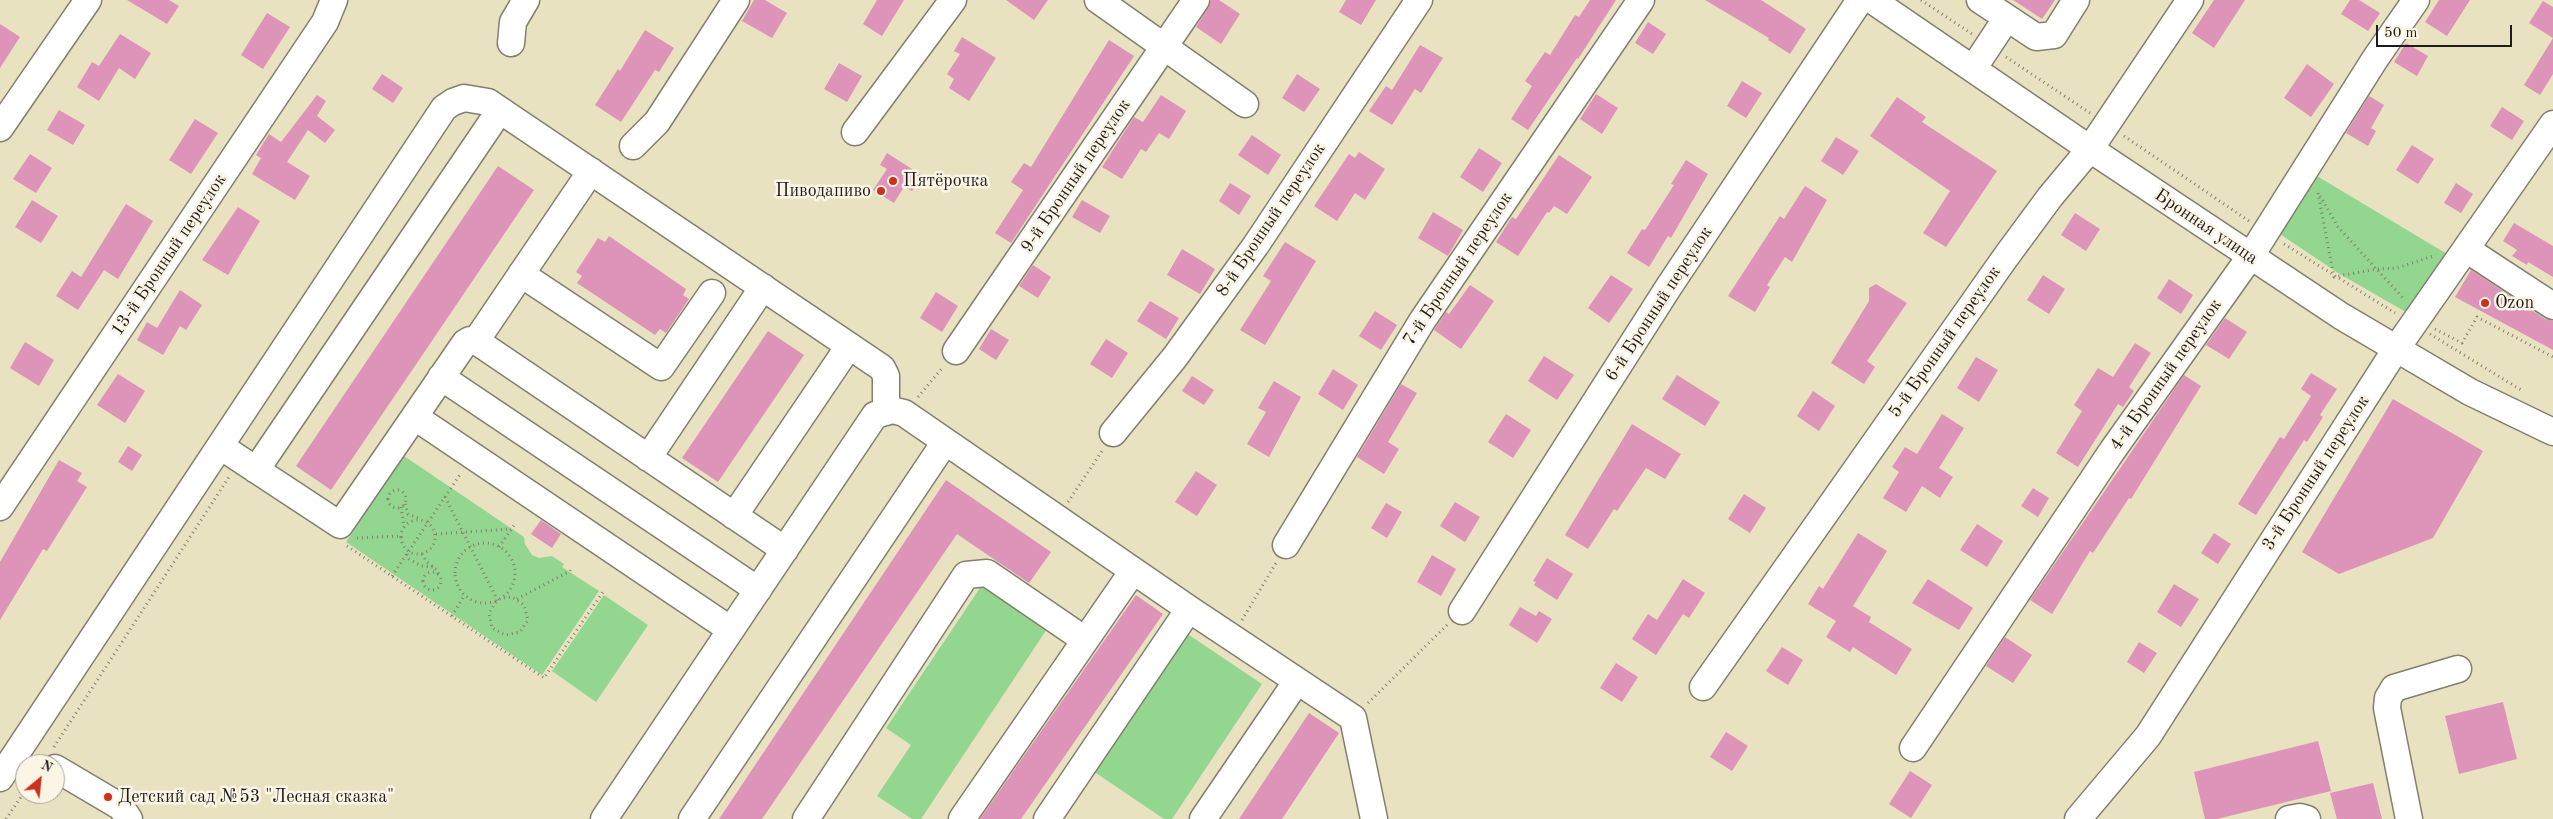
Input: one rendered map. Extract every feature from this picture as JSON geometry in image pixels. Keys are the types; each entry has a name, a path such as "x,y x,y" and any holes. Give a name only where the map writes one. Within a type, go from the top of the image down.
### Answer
{"street":[{"path":"0,128 88,0"},
{"name":"13-й Бронный переулок","path":"0,507 325,22 334,0"},
{"path":"510,43 513,22 526,0"},
{"path":"633,146 657,122 736,0"},
{"path":"855,132 952,0"},
{"path":"1098,0 1245,104"},
{"name":"9-й Бронный переулок","path":"956,351 1196,0"},
{"name":"8-й Бронный переулок","path":"1113,434 1175,357 1256,245 1419,0"},
{"name":"7-й Бронный переулок","path":"1286,545 1422,320 1640,0"},
{"name":"6-й Бронный переулок","path":"1462,611 1668,288 1860,0"},
{"name":"Бронная улица","path":"1872,0 2250,257 2396,349 2470,392 2553,432"},
{"path":"1980,0 2006,19 2036,37 2054,35 2076,0"},
{"name":"5-й Бронный переулок","path":"1703,687 2005,258 2050,197 2090,149 2190,0"},
{"name":"4-й Бронный переулок","path":"1913,748 2112,451 2250,257 2375,60 2416,0"},
{"path":"1973,69 2006,19"},
{"path":"239,459 444,108 464,98 488,102 885,371 895,412"},
{"path":"0,778 500,110"},
{"name":"3-й Бронный переулок","path":"2078,819 2148,736 2396,349 2553,124"},
{"path":"476,341 591,171"},
{"path":"2466,248 2553,306"},
{"path":"522,274 659,366 663,366 712,293"},
{"path":"648,458 763,287"},
{"path":"239,459 340,525 464,343 470,340 476,341 785,550"},
{"path":"734,516 849,346"},
{"path":"442,377 758,590"},
{"path":"604,819 876,415 895,412 945,442 1189,609 1353,718 1374,819"},
{"path":"415,417 731,630"},
{"path":"692,819 945,442"},
{"path":"962,819 1133,571"},
{"path":"806,819 966,575 987,573 1085,640"},
{"path":"1047,819 1189,609"},
{"path":"2408,819 2387,708 2388,698 2394,688 2458,669"},
{"path":"1203,819 1297,681"},
{"path":"20,750 29,754"},
{"path":"65,773 121,807 129,819"},
{"path":"2289,819 2300,817 2307,819"}],"path":[{"path":"1921,0 2334,277 2462,343 2477,317 2553,357"},
{"path":"2313,157 2334,277"},
{"path":"2318,193 2338,227 2377,268 2417,320 2523,392"},
{"path":"2334,277 2377,268 2397,268 2441,252"},
{"path":"895,412 956,351"},
{"path":"1057,518 1113,434"},
{"path":"392,576 473,456"},
{"path":"56,754 239,459"},
{"path":"405,504 401,507 392,507 389,504 389,494 393,491 402,491 406,499 405,504 408,514 428,522 436,534 433,546 422,554"},
{"path":"445,498 499,600"},
{"path":"401,507 404,526 401,536 409,559 421,566 433,567"},
{"path":"404,526 409,522 422,520"},
{"path":"499,547 515,524"},
{"path":"436,534 511,529"},
{"path":"354,539 401,536"},
{"path":"342,542 544,678 605,589"},
{"path":"499,547 482,543 470,547 460,555 454,572 458,588 464,596 478,603 499,600 512,597 524,605 528,620 525,627 513,635 505,636 492,628 489,613 499,600 509,592 515,575 511,559 499,547"},
{"path":"1232,638 1286,545"},
{"path":"408,552 422,554 433,567 439,576 441,580 436,588 428,588 424,585 424,577 427,573 436,573 439,576"},
{"path":"517,599 570,571 572,567"},
{"path":"452,616 464,596"},
{"path":"1353,718 1462,611"},
{"path":"6,819 16,804"}],"green space":[{"path":"2312,173 2452,257 2411,315 2338,273 2277,232"},
{"path":"404,456 524,537 525,544 532,555 539,558 552,556 564,564 562,567 599,591 542,675 346,542"},
{"path":"984,582 1049,626 921,819 912,819 877,796 911,745 886,728"},
{"path":"604,595 648,625 596,702 552,671"},
{"path":"1186,633 1262,684 1172,819 1164,819 1093,771"}],"building":[{"path":"127,0 169,0 179,6 167,24"},
{"path":"754,0 765,0 787,13 772,38 742,21"},
{"path":"877,0 904,0 882,36 863,24"},
{"path":"1006,0 1048,0 1034,20"},
{"path":"1211,0 1219,0 1240,14 1221,44 1196,27"},
{"path":"1346,0 1376,0 1361,25 1339,12"},
{"path":"1590,0 1616,0 1578,59 1528,130 1511,119 1532,86 1525,81 1545,52 1550,55 1575,15 1579,17"},
{"path":"1705,0 1761,0 1806,29 1790,54 1768,40 1769,38"},
{"path":"2013,0 2055,0 2042,19"},
{"path":"2214,0 2245,0 2214,48 2192,33"},
{"path":"2350,0 2359,0 2380,13 2368,31 2341,14"},
{"path":"2439,0 2470,0 2447,36 2425,22"},
{"path":"2543,1 2553,7 2553,38 2529,23"},
{"path":"267,13 290,27 263,69 241,55"},
{"path":"1648,22 1666,34 1653,54 1635,43"},
{"path":"0,24 20,37 0,68"},
{"path":"645,30 674,48 659,72 655,70 621,122 595,105 618,69 620,71"},
{"path":"120,34 151,53 135,79 119,68 99,101 77,87 92,62 99,66"},
{"path":"962,37 996,58 969,101 949,88 954,79 947,74 960,54 954,51"},
{"path":"2553,38 2553,74 2540,95 2524,85"},
{"path":"1109,40 1134,56 1011,243 995,233 1023,190 1011,182 1024,163 1031,167"},
{"path":"2406,43 2428,56 2417,76 2394,62"},
{"path":"1420,45 1443,58 1421,93 1415,89 1392,125 1369,111 1386,86 1392,90"},
{"path":"839,63 862,76 847,102 824,89"},
{"path":"2307,64 2334,84 2311,117 2284,98"},
{"path":"382,74 403,88 393,103 372,89"},
{"path":"1297,74 1320,89 1304,112 1282,98"},
{"path":"1742,81 1762,93 1746,118 1727,106"},
{"path":"1596,94 1618,108 1602,134 1580,119"},
{"path":"317,95 326,101 317,116 335,130 325,143 308,130 287,162 310,176 295,200 252,174 261,158 256,155 269,134 281,142"},
{"path":"1161,95 1186,111 1169,139 1159,133 1146,152 1141,149 1122,179 1102,167 1134,117 1143,122"},
{"path":"2369,96 2384,105 2371,128 2376,131 2368,146 2346,133"},
{"path":"1897,97 1926,117 1922,122 1997,171 1946,247 1923,233 1950,191 1870,136"},
{"path":"2502,107 2524,121 2512,140 2490,126"},
{"path":"59,110 85,125 73,145 47,130"},
{"path":"195,119 218,133 191,174 169,160"},
{"path":"1252,135 1281,155 1268,175 1238,155"},
{"path":"1836,137 1859,151 1843,175 1821,161"},
{"path":"2412,145 2434,159 2418,184 2396,170"},
{"path":"1479,148 1502,163 1483,192 1460,177"},
{"path":"1359,152 1385,169 1365,200 1355,193 1337,221 1314,206 1349,154 1355,158"},
{"path":"887,153 926,178 918,189 915,187 912,191 904,187 894,203 873,190 887,169 880,165"},
{"path":"30,154 52,168 36,193 13,179"},
{"path":"1559,155 1592,177 1567,214 1554,206 1549,213 1547,212 1518,256 1496,242 1512,217 1516,219"},
{"path":"1686,160 1708,174 1671,238 1668,236 1649,267 1627,253 1642,229 1645,230 1674,185 1671,184"},
{"path":"498,166 534,190 331,490 296,466"},
{"path":"1230,183 1251,196 1239,215 1219,201"},
{"path":"2456,183 2473,194 2461,213 2444,203"},
{"path":"1805,186 1827,200 1792,262 1785,257 1767,285 1770,287 1755,312 1728,296 1780,216 1784,219"},
{"path":"32,200 58,216 41,243 15,227"},
{"path":"1082,200 1110,216 1100,233 1072,217"},
{"path":"126,204 153,221 118,279 104,270 78,310 56,296 72,271 81,277"},
{"path":"238,207 260,221 228,275 202,260"},
{"path":"1433,212 1463,230 1448,256 1418,238"},
{"path":"2075,213 2100,229 2086,251 2061,235"},
{"path":"2514,223 2553,246 2553,277 2528,262 2527,265 2512,256 2517,250 2503,241"},
{"path":"609,236 686,289 683,295 689,299 666,333 660,329 655,335 577,283 582,276 576,272 598,238 605,242"},
{"path":"1285,242 1316,261 1265,345 1240,330 1271,281 1263,276"},
{"path":"1182,249 1215,269 1200,294 1167,275"},
{"path":"1033,265 1051,277 1038,298 1019,286"},
{"path":"2471,270 2545,319 2553,321 2553,350 2455,297"},
{"path":"1611,275 1633,289 1609,323 1588,308"},
{"path":"2043,275 2065,289 2049,314 2027,300"},
{"path":"2169,279 2193,295 2181,314 2157,298"},
{"path":"1876,284 1907,303 1867,361 1875,367 1864,384 1831,363 1869,301 1869,288"},
{"path":"1470,285 1494,301 1461,349 1434,330 1446,312 1449,314"},
{"path":"180,290 202,305 186,330 180,326 163,355 137,340 147,322 157,328"},
{"path":"936,292 958,306 942,332 920,318"},
{"path":"1150,301 1179,318 1166,339 1137,321"},
{"path":"1375,311 1397,325 1381,350 1359,336"},
{"path":"2225,318 2247,332 2229,359 2206,345"},
{"path":"991,329 1009,340 996,360 979,349"},
{"path":"768,331 804,355 718,482 682,458"},
{"path":"1106,339 1128,353 1112,378 1090,364"},
{"path":"25,342 54,360 39,386 10,368"},
{"path":"2135,343 2151,353 2129,387 2134,391 2123,407 2118,404 2078,467 2056,453 2082,411 2074,405 2098,368 2113,377"},
{"path":"1544,356 1574,375 1557,400 1528,381"},
{"path":"1976,357 1998,370 1979,402 1957,388"},
{"path":"1333,369 1358,385 1343,410 1318,394"},
{"path":"2311,373 2337,389 2320,415 2323,417 2307,442 2304,440 2256,515 2238,504 2280,437 2284,439 2311,396 2301,389"},
{"path":"118,374 145,391 125,423 97,405"},
{"path":"1677,375 1720,402 1705,426 1662,399"},
{"path":"2184,375 2201,386 2131,499 2129,498 2093,553 2090,551 2052,614 2030,600"},
{"path":"1192,376 1214,390 1204,405 1182,391"},
{"path":"1274,381 1301,397 1269,457 1247,444 1266,412 1258,408"},
{"path":"1401,384 1417,393 1388,442 1399,449 1384,474 1357,457"},
{"path":"1813,391 1835,406 1819,431 1797,416"},
{"path":"2393,399 2483,451 2433,538 2339,574 2302,552"},
{"path":"1506,414 1531,430 1513,458 1488,442"},
{"path":"1942,414 1964,428 1939,468 1953,477 1940,498 1922,486 1906,512 1883,498 1899,472 1892,467 1905,447 1917,454"},
{"path":"1632,424 1681,454 1665,479 1646,468 1617,511 1614,509 1588,549 1565,535"},
{"path":"128,446 142,455 132,471 118,462"},
{"path":"59,460 82,473 77,481 87,487 47,551 43,549 0,620 0,562"},
{"path":"1196,471 1217,485 1197,516 1175,502"},
{"path":"946,480 1051,552 1029,583 957,534 762,819 719,819"},
{"path":"2033,488 2049,498 2038,517 2021,506"},
{"path":"1744,494 1766,508 1750,533 1728,519"},
{"path":"1455,502 1480,517 1465,542 1440,526"},
{"path":"1386,503 1402,512 1387,538 1371,528"},
{"path":"541,520 561,534 552,548 531,534"},
{"path":"1977,524 2003,541 1987,567 1960,550"},
{"path":"1858,533 1887,551 1853,606 1871,617 1869,622 1912,649 1896,675 1853,647 1850,652 1826,637 1836,621 1808,604 1819,586 1823,589"},
{"path":"2214,533 2231,544 2218,564 2201,553"},
{"path":"1432,555 1456,569 1441,596 1417,582"},
{"path":"1547,558 1573,574 1557,600 1534,585 1536,582 1533,581"},
{"path":"1683,579 1705,593 1689,618 1683,614 1656,655 1632,639 1648,614 1657,620"},
{"path":"1928,579 1973,608 1959,630 1912,603"},
{"path":"2174,584 2199,599 2181,627 2157,612"},
{"path":"1136,595 1163,614 1021,819 980,819"},
{"path":"1520,607 1536,616 1539,611 1552,619 1537,643 1509,625"},
{"path":"2005,637 2032,655 2013,683 1986,666"},
{"path":"2139,642 2157,653 2144,673 2127,662"},
{"path":"1782,647 1803,660 1788,685 1766,671"},
{"path":"1616,663 1638,677 1622,702 1600,688"},
{"path":"2503,702 2517,759 2459,774 2445,716"},
{"path":"1309,713 1339,733 1282,819 1239,819"},
{"path":"1726,732 1748,746 1732,771 1710,757"},
{"path":"2318,741 2331,791 2217,819 2205,819 2194,772"},
{"path":"1910,771 1932,785 1911,818 1889,804"},
{"path":"2373,783 2382,819 2337,819 2330,793"}],"place":[{"name":"Пятёрочка","path":"893,181"},
{"name":"Пиводапиво","path":"881,191"},
{"name":"Ozon","path":"2485,303"},
{"name":"Детский сад №53 \"Лесная сказка\"","path":"108,797"}]}
